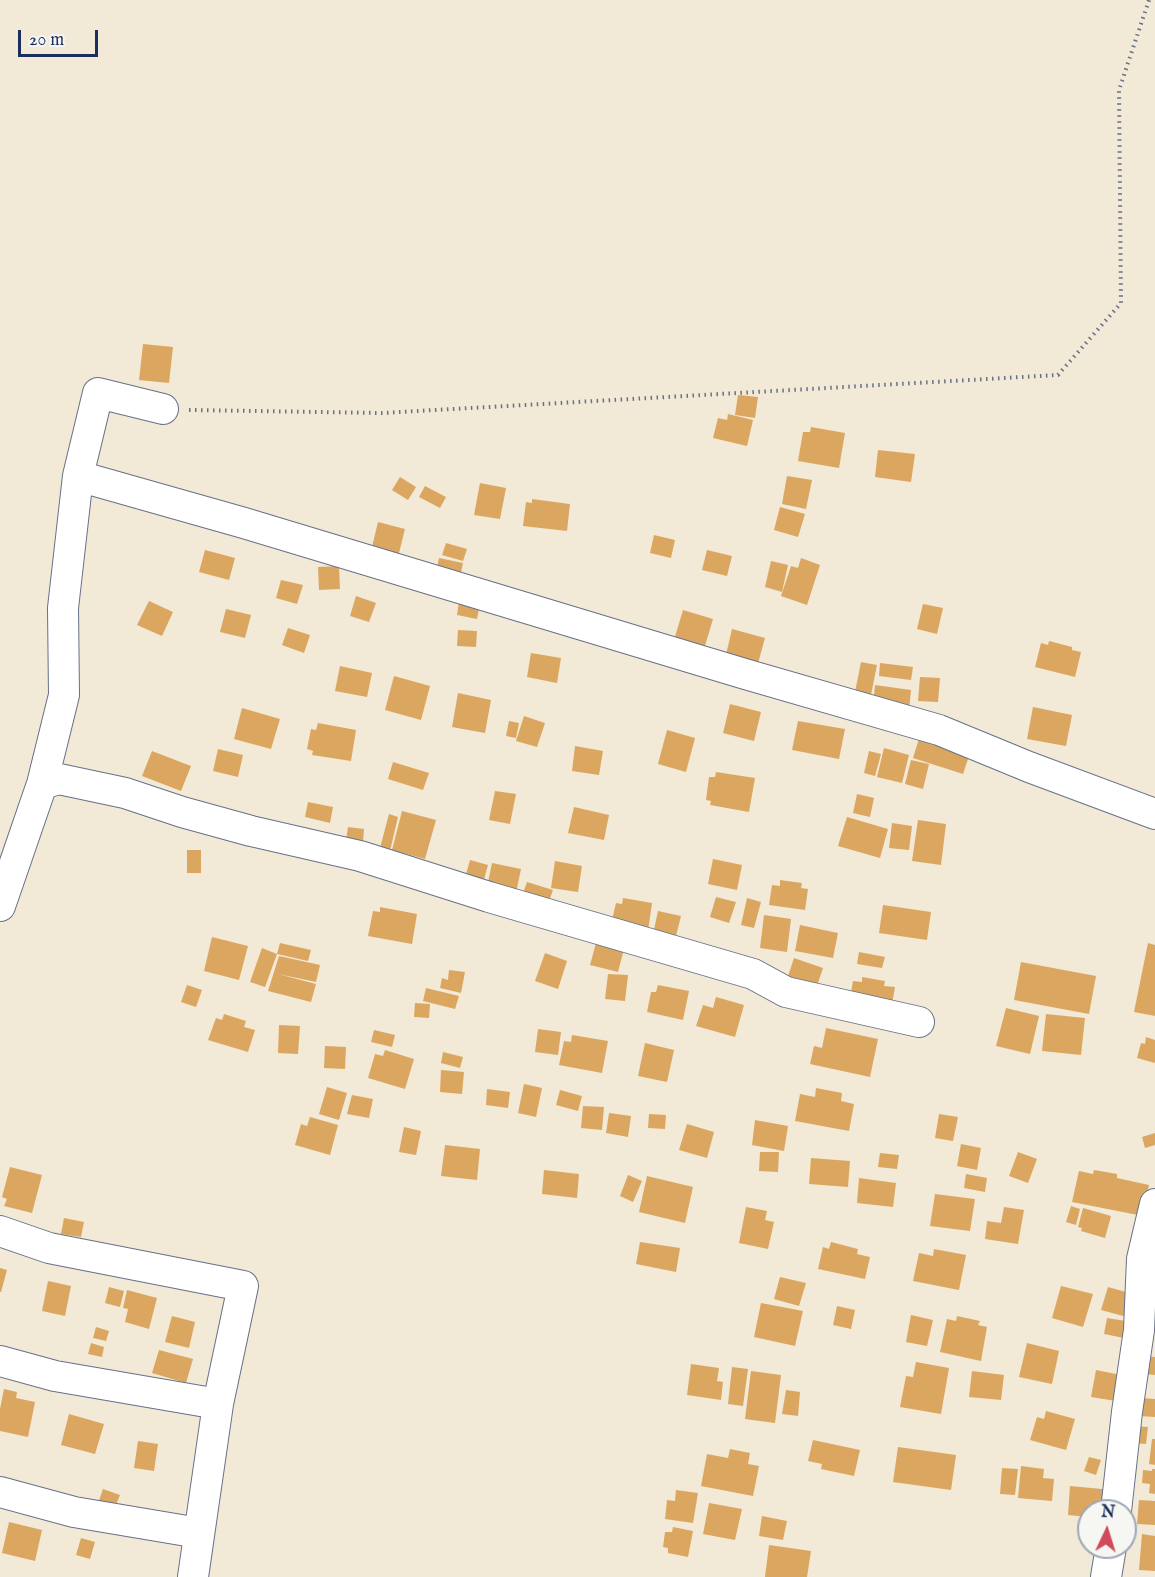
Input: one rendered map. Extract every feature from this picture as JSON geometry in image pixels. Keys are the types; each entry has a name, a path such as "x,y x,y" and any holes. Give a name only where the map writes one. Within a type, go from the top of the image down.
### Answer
{"street":[{"path":"0,906 42,784 64,695 63,608 78,476 98,393 163,409"},
{"path":"78,476 244,523 939,730 1029,767 1155,814"},
{"path":"42,784 59,779 124,793 205,819 360,856 489,897 753,974 786,992 919,1022"},
{"path":"1117,1499 1139,1330 1142,1259 1155,1204"},
{"path":"0,1231 49,1248 243,1286 218,1404 193,1577"},
{"path":"0,1361 55,1376 218,1404"},
{"path":"0,1492 74,1512 199,1533"},
{"path":"1106,1577 1109,1559"}],"path":[{"path":"163,409 382,413 1058,375 1121,303 1119,90 1149,0"}],"building":[{"path":"143,344 173,347 169,383 139,380"},
{"path":"738,395 758,397 755,418 735,415"},
{"path":"728,414 753,420 747,446 713,438 718,418 727,420"},
{"path":"811,427 845,433 839,468 798,461 803,432 810,432"},
{"path":"878,450 915,454 911,482 875,477"},
{"path":"787,476 812,480 806,509 782,504"},
{"path":"400,477 416,487 408,500 392,490"},
{"path":"480,483 506,488 500,519 474,515"},
{"path":"425,486 446,497 440,508 419,497"},
{"path":"532,499 570,504 567,531 523,526 526,502 532,503"},
{"path":"780,507 805,514 798,537 774,530"},
{"path":"378,522 405,529 398,557 371,551"},
{"path":"654,535 675,540 671,558 650,553"},
{"path":"446,543 467,549 463,561 442,555"},
{"path":"205,550 235,558 229,580 199,572"},
{"path":"707,550 732,556 727,576 702,570"},
{"path":"439,558 463,563 460,577 436,572"},
{"path":"801,558 820,565 807,605 781,596 791,566 798,568"},
{"path":"771,561 788,565 782,592 765,587"},
{"path":"339,566 340,589 319,590 318,567"},
{"path":"281,580 303,585 297,604 276,598"},
{"path":"460,595 481,599 477,619 457,615"},
{"path":"356,596 376,603 369,622 350,616"},
{"path":"149,601 173,612 162,636 137,625"},
{"path":"923,604 943,608 937,634 917,629"},
{"path":"226,609 251,615 245,638 220,632"},
{"path":"683,610 713,619 704,649 674,640"},
{"path":"288,628 310,635 304,653 282,645"},
{"path":"732,629 765,638 757,667 725,659"},
{"path":"458,630 477,631 476,647 457,646"},
{"path":"1049,641 1072,647 1072,650 1081,652 1075,677 1035,667 1041,643 1048,645"},
{"path":"531,653 561,658 557,683 527,677"},
{"path":"861,662 877,665 869,705 853,702"},
{"path":"880,663 913,667 911,680 879,676"},
{"path":"340,666 372,673 367,697 335,691"},
{"path":"394,676 430,686 421,720 385,710"},
{"path":"920,677 940,678 938,702 918,701"},
{"path":"875,685 911,690 909,710 873,705"},
{"path":"458,693 491,700 485,733 452,727"},
{"path":"730,704 761,712 754,741 723,733"},
{"path":"1033,707 1072,715 1066,746 1027,739"},
{"path":"242,708 280,719 271,749 234,739"},
{"path":"524,716 545,723 537,747 516,741"},
{"path":"509,721 519,723 516,738 506,736"},
{"path":"798,721 845,729 839,759 792,750"},
{"path":"318,723 356,730 351,761 312,755 313,751 307,749 311,729 316,730"},
{"path":"667,730 695,738 686,772 658,764"},
{"path":"921,732 972,747 963,774 913,758"},
{"path":"575,746 603,751 599,775 572,771"},
{"path":"884,748 909,755 902,783 877,777"},
{"path":"218,749 243,755 238,777 213,771"},
{"path":"152,751 191,766 181,791 142,776"},
{"path":"869,751 881,754 875,776 864,773"},
{"path":"911,760 929,764 923,789 905,784"},
{"path":"393,762 429,773 423,790 388,779"},
{"path":"716,772 755,778 749,812 710,805 711,801 706,800 709,777 715,777"},
{"path":"495,791 516,794 510,824 489,820"},
{"path":"857,794 874,798 870,817 853,813"},
{"path":"308,802 333,807 330,823 305,817"},
{"path":"574,807 609,815 604,840 568,833"},
{"path":"402,811 436,820 425,859 392,850"},
{"path":"389,814 398,817 390,851 380,848"},
{"path":"847,817 888,829 880,858 838,846"},
{"path":"918,820 946,824 941,865 912,861"},
{"path":"892,823 912,826 909,850 889,848"},
{"path":"348,827 364,829 363,842 346,840"},
{"path":"187,850 201,850 201,873 187,873"},
{"path":"713,859 742,865 737,890 708,884"},
{"path":"470,860 488,865 483,883 465,878"},
{"path":"555,861 582,866 578,892 551,888"},
{"path":"492,863 521,869 516,893 487,887"},
{"path":"780,880 802,883 801,888 808,889 805,910 769,905 772,885 780,886"},
{"path":"527,882 553,890 547,907 521,899"},
{"path":"716,897 736,902 729,923 710,917"},
{"path":"623,898 652,903 648,931 612,920 616,903 622,904"},
{"path":"747,898 761,902 754,928 741,925"},
{"path":"883,905 931,912 927,940 879,933"},
{"path":"380,907 417,914 412,944 368,936 373,911 380,912"},
{"path":"658,911 681,916 675,940 653,934"},
{"path":"764,915 791,919 787,952 760,948"},
{"path":"800,925 838,933 833,958 795,951"},
{"path":"212,937 248,946 239,980 204,971"},
{"path":"280,943 311,950 308,961 277,954"},
{"path":"596,943 624,949 618,972 590,965"},
{"path":"1148,943 1155,945 1155,1016 1134,1012"},
{"path":"262,948 277,954 265,987 250,982"},
{"path":"859,952 885,957 882,968 857,964"},
{"path":"545,953 567,961 558,989 535,981"},
{"path":"279,956 320,965 316,982 278,974 316,984 311,1002 268,991"},
{"path":"794,958 823,968 817,986 788,976"},
{"path":"1021,962 1096,976 1089,1014 1014,1000"},
{"path":"449,970 465,972 461,993 440,988 442,978 448,980"},
{"path":"608,974 628,975 625,1001 605,999"},
{"path":"862,977 885,981 884,986 895,987 891,1010 849,1003 853,981 862,982"},
{"path":"187,985 202,990 196,1007 181,1002"},
{"path":"658,985 689,991 683,1020 647,1012 651,992 656,992"},
{"path":"426,988 459,996 455,1009 423,1001"},
{"path":"716,997 744,1005 735,1037 696,1026 703,1005 713,1008"},
{"path":"415,1003 430,1004 429,1018 414,1017"},
{"path":"1006,1008 1039,1016 1030,1054 996,1046"},
{"path":"224,1014 246,1021 244,1027 255,1030 248,1052 208,1040 216,1018 222,1020"},
{"path":"1046,1014 1085,1018 1081,1055 1042,1051"},
{"path":"279,1025 300,1026 298,1054 278,1053"},
{"path":"826,1028 878,1039 870,1077 810,1064 814,1046 822,1048"},
{"path":"538,1029 561,1032 558,1055 535,1052"},
{"path":"374,1030 395,1035 392,1047 371,1042"},
{"path":"572,1035 608,1041 602,1073 559,1065 564,1041 571,1042"},
{"path":"1146,1037 1155,1040 1155,1063 1137,1058 1141,1043 1145,1044"},
{"path":"645,1043 674,1050 667,1082 638,1076"},
{"path":"325,1046 346,1047 345,1069 324,1068"},
{"path":"385,1050 414,1059 405,1089 368,1078 375,1054 383,1056"},
{"path":"443,1052 463,1057 460,1068 441,1063"},
{"path":"441,1070 464,1072 462,1094 440,1092"},
{"path":"524,1084 542,1088 536,1117 518,1113"},
{"path":"327,1087 347,1093 339,1120 319,1114"},
{"path":"816,1088 842,1093 841,1101 854,1104 849,1131 795,1121 800,1094 815,1097"},
{"path":"487,1089 510,1092 508,1108 486,1105"},
{"path":"560,1090 582,1096 578,1111 556,1105"},
{"path":"352,1095 373,1099 369,1118 347,1114"},
{"path":"583,1106 604,1107 602,1130 581,1128"},
{"path":"609,1113 631,1116 628,1137 606,1133"},
{"path":"649,1114 666,1115 665,1129 648,1128"},
{"path":"939,1114 958,1117 953,1141 935,1138"},
{"path":"310,1117 338,1125 330,1155 295,1145 301,1124 307,1126"},
{"path":"755,1120 788,1126 784,1151 752,1145"},
{"path":"687,1124 714,1132 707,1158 679,1150"},
{"path":"404,1127 421,1131 416,1155 399,1152"},
{"path":"1155,1133 1155,1145 1145,1148 1142,1137"},
{"path":"961,1144 981,1148 977,1170 957,1166"},
{"path":"445,1145 480,1149 477,1180 441,1176"},
{"path":"760,1152 779,1152 778,1172 759,1171"},
{"path":"1018,1152 1037,1159 1028,1183 1009,1176"},
{"path":"880,1153 899,1155 897,1169 878,1167"},
{"path":"811,1158 850,1161 848,1187 809,1184"},
{"path":"10,1167 42,1175 32,1213 4,1206 7,1199 2,1197"},
{"path":"544,1170 579,1174 577,1198 542,1194"},
{"path":"1094,1170 1117,1174 1117,1178 1149,1185 1143,1216 1072,1202 1079,1171 1093,1174"},
{"path":"966,1174 987,1178 985,1192 964,1188"},
{"path":"628,1175 642,1181 633,1202 620,1196"},
{"path":"647,1176 693,1187 685,1223 639,1212"},
{"path":"859,1178 896,1183 893,1207 857,1203"},
{"path":"935,1194 975,1199 970,1231 930,1226"},
{"path":"1071,1206 1080,1209 1076,1225 1066,1222"},
{"path":"746,1207 767,1211 765,1220 774,1222 768,1249 739,1243"},
{"path":"1004,1207 1024,1210 1018,1244 985,1239 987,1221 1001,1223"},
{"path":"1083,1208 1111,1216 1105,1238 1081,1231 1082,1228 1078,1227"},
{"path":"64,1218 84,1222 81,1237 61,1234"},
{"path":"640,1242 680,1248 676,1272 636,1264"},
{"path":"831,1242 858,1249 857,1254 870,1257 865,1279 818,1269 823,1247 829,1249"},
{"path":"934,1249 966,1255 959,1290 913,1281 919,1253 933,1256"},
{"path":"0,1268 7,1270 1,1292 0,1292"},
{"path":"780,1277 806,1283 799,1306 774,1299"},
{"path":"48,1281 71,1286 65,1316 42,1311"},
{"path":"1061,1286 1093,1294 1083,1327 1052,1318"},
{"path":"109,1287 124,1291 120,1307 105,1303"},
{"path":"1108,1287 1133,1294 1127,1317 1101,1310"},
{"path":"127,1290 157,1298 149,1329 125,1322 128,1309 123,1308"},
{"path":"761,1303 803,1311 795,1346 754,1337"},
{"path":"837,1306 855,1310 851,1329 833,1325"},
{"path":"911,1315 933,1320 927,1346 906,1342"},
{"path":"172,1316 195,1322 189,1348 165,1342"},
{"path":"957,1316 980,1321 978,1325 987,1327 981,1361 940,1352 947,1319 956,1321"},
{"path":"1107,1318 1132,1322 1129,1339 1104,1334"},
{"path":"96,1327 109,1331 106,1341 93,1338"},
{"path":"91,1343 104,1347 102,1357 88,1354"},
{"path":"1027,1343 1059,1351 1052,1384 1019,1377"},
{"path":"159,1350 193,1359 186,1383 152,1373"},
{"path":"1146,1356 1155,1357 1155,1375 1145,1374"},
{"path":"916,1362 949,1368 941,1414 900,1407 906,1376 913,1377"},
{"path":"691,1364 719,1368 717,1381 723,1382 721,1400 687,1395"},
{"path":"732,1367 748,1369 743,1406 728,1404"},
{"path":"1096,1370 1121,1375 1116,1401 1091,1397"},
{"path":"751,1371 781,1375 775,1423 745,1419"},
{"path":"972,1371 1004,1375 1001,1400 969,1397"},
{"path":"4,1389 17,1392 16,1398 35,1402 28,1437 0,1431 0,1409"},
{"path":"786,1390 800,1392 798,1416 782,1414"},
{"path":"1141,1398 1155,1399 1155,1417 1139,1416"},
{"path":"1046,1411 1075,1419 1066,1450 1030,1440 1037,1417 1044,1419"},
{"path":"69,1414 104,1424 95,1454 61,1445"},
{"path":"1135,1426 1148,1427 1146,1444 1133,1443"},
{"path":"1152,1439 1155,1439 1155,1465 1149,1464"},
{"path":"813,1440 860,1450 854,1476 821,1469 822,1464 808,1461"},
{"path":"138,1441 158,1444 154,1471 134,1468"},
{"path":"898,1447 956,1455 951,1490 893,1482"},
{"path":"730,1449 750,1453 748,1464 759,1466 753,1496 701,1486 707,1454 728,1458"},
{"path":"1089,1457 1101,1460 1096,1475 1084,1471"},
{"path":"1021,1466 1044,1469 1043,1478 1054,1479 1052,1501 1018,1498"},
{"path":"1002,1468 1018,1469 1015,1495 1000,1494"},
{"path":"1155,1469 1155,1494 1149,1493 1150,1484 1142,1483 1143,1470 1152,1471"},
{"path":"1070,1486 1112,1490 1112,1499 1077,1499 1077,1516 1068,1515"},
{"path":"103,1489 120,1495 112,1515 96,1509"},
{"path":"676,1490 698,1493 693,1523 665,1519 667,1500 675,1501"},
{"path":"1139,1500 1155,1501 1155,1525 1137,1524"},
{"path":"709,1503 742,1509 735,1540 703,1534"},
{"path":"762,1516 787,1521 783,1540 759,1536"},
{"path":"9,1522 42,1530 35,1561 2,1553"},
{"path":"673,1527 693,1531 688,1557 668,1553 668,1548 663,1547 665,1532 672,1532"},
{"path":"1142,1534 1155,1536 1155,1571 1139,1570"},
{"path":"81,1538 95,1542 90,1559 76,1555"},
{"path":"769,1545 811,1551 807,1577 765,1577"}]}
